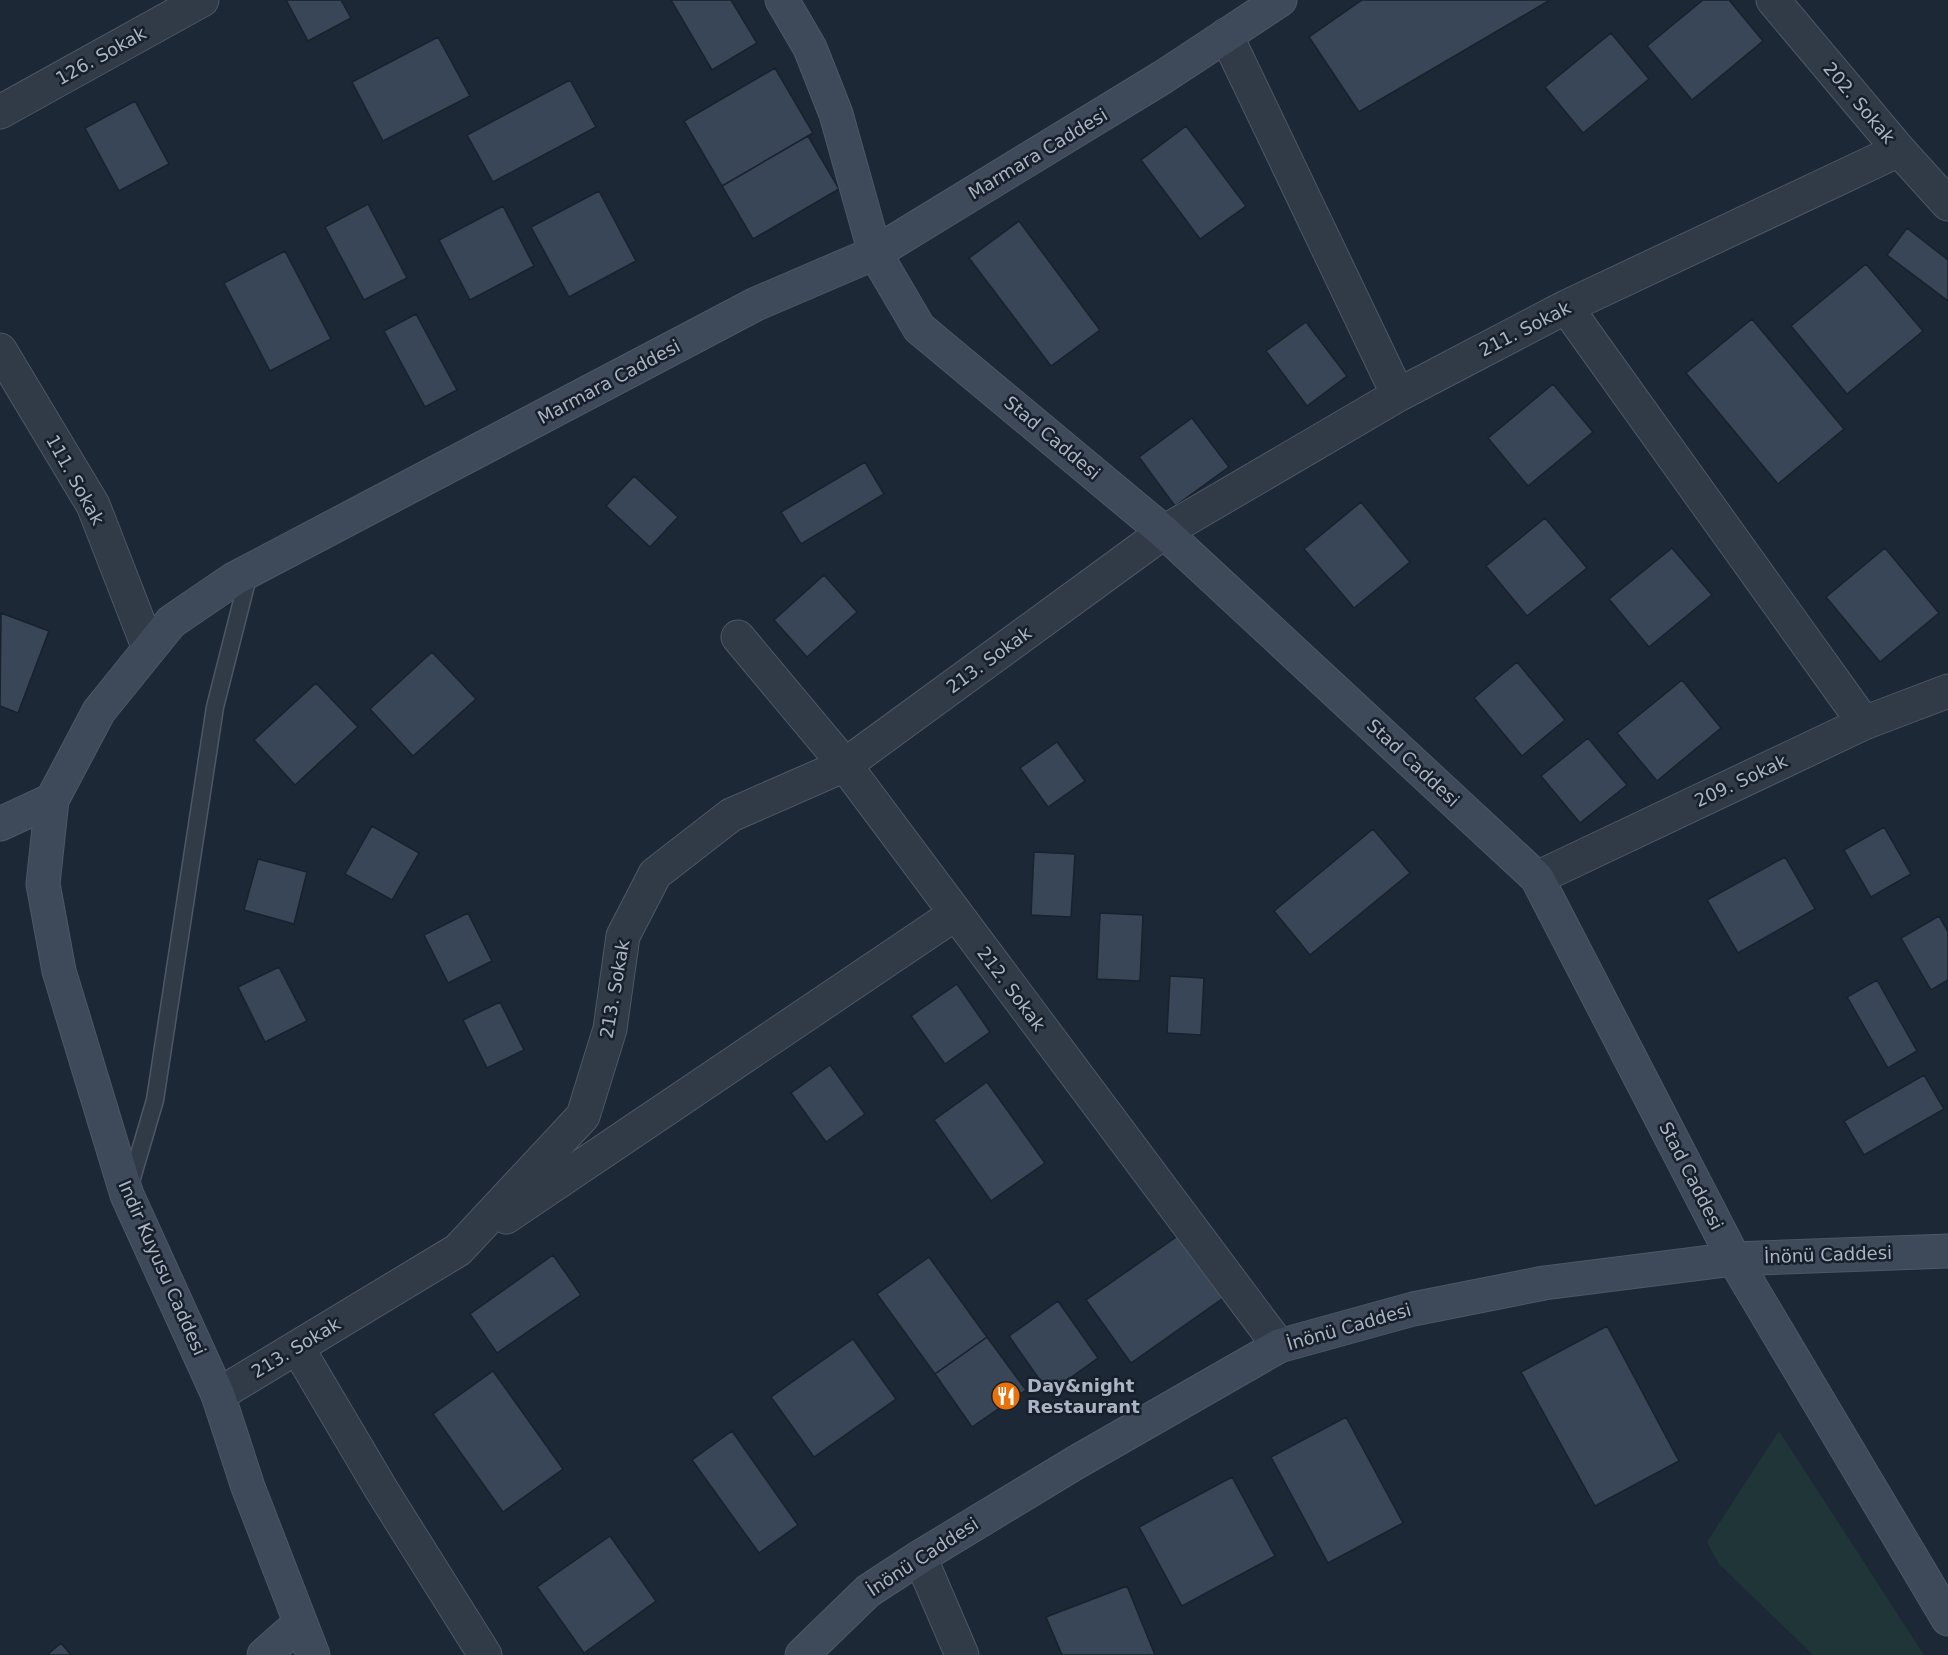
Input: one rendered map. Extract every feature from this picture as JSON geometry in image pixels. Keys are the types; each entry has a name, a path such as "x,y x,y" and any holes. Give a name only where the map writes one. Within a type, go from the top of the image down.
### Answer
{"street":[{"name":"126. Sokak","path":"0,112 202,0"},
{"name":"Stad Caddesi","path":"782,0 810,48 836,114 875,253 919,328 1164,532 1537,878 1734,1259 1948,1619"},
{"name":"Marmara Caddesi","path":"52,800 99,711 171,622 234,579 756,304 875,253 1153,84 1280,0"},
{"name":"202. Sokak","path":"1773,0 1899,150 1948,204"},
{"path":"1226,35 1398,395"},
{"name":"211. Sokak","path":"1164,532 1398,395 1566,307 1899,150"},
{"path":"1566,307 1864,723"},
{"name":"111. Sokak","path":"0,350 93,505 149,650"},
{"name":"213. Sokak","path":"218,1395 458,1250 583,1116 610,1029 624,936 655,874 731,814 844,765 1164,532"},
{"name":"212. Sokak","path":"738,637 844,765 1279,1346"},
{"name":"209. Sokak","path":"1537,878 1864,723 1944,702"},
{"path":"0,824 52,800"},
{"name":"Indir Kuyusu Caddesi","path":"52,800 43,884 58,970 127,1195 218,1395 248,1487 313,1655"},
{"path":"458,1250 955,914"},
{"name":"İnönü Caddesi","path":"802,1655 868,1591 920,1557 1074,1463 1279,1346 1413,1309 1544,1283 1734,1259 1948,1251"},
{"path":"297,1347 381,1489 485,1655"},
{"path":"920,1557 962,1655"},
{"path":"264,1655 300,1623"}],"lane":[{"path":"127,1195 155,1100 215,707 250,570"}],"green space":[{"path":"1779,1431 1924,1655 1813,1655 1719,1564 1707,1542"}],"building":[{"path":"286,0 341,0 351,18 308,41"},
{"path":"671,0 731,0 757,43 712,70"},
{"path":"1362,0 1550,0 1359,112 1309,37"},
{"path":"1703,0 1729,0 1763,41 1692,100 1647,46"},
{"path":"1611,33 1649,79 1583,133 1545,87"},
{"path":"438,37 470,96 383,141 352,82"},
{"path":"775,68 813,133 722,186 684,121"},
{"path":"570,80 596,127 493,182 467,135"},
{"path":"135,101 169,164 119,191 85,128"},
{"path":"1186,126 1246,206 1200,239 1141,160"},
{"path":"808,136 839,189 753,239 722,186"},
{"path":"599,191 636,261 569,297 531,227"},
{"path":"368,204 407,278 364,300 325,227"},
{"path":"503,206 534,266 470,300 439,240"},
{"path":"1019,221 1100,330 1051,366 969,258"},
{"path":"1907,228 1948,260 1948,301 1887,255"},
{"path":"285,251 331,339 270,371 224,283"},
{"path":"1866,264 1923,331 1847,394 1791,326"},
{"path":"416,314 457,390 425,407 384,331"},
{"path":"1752,319 1844,429 1778,484 1686,373"},
{"path":"1306,322 1347,376 1307,406 1266,351"},
{"path":"1553,384 1593,432 1528,486 1488,438"},
{"path":"1192,418 1229,467 1175,506 1139,457"},
{"path":"865,462 884,494 801,544 781,512"},
{"path":"634,476 678,517 650,547 606,506"},
{"path":"1361,502 1410,562 1354,608 1304,549"},
{"path":"1545,518 1587,568 1527,616 1486,566"},
{"path":"1672,548 1712,595 1649,647 1609,599"},
{"path":"1885,548 1939,613 1880,662 1826,597"},
{"path":"824,575 857,612 807,657 774,620"},
{"path":"1,613 49,631 18,713 0,706"},
{"path":"432,652 476,699 413,756 370,709"},
{"path":"1517,662 1565,720 1522,756 1474,698"},
{"path":"1682,680 1721,728 1657,781 1617,733"},
{"path":"316,683 358,727 295,785 254,740"},
{"path":"1588,738 1627,785 1580,823 1541,776"},
{"path":"1057,742 1085,781 1048,807 1020,768"},
{"path":"372,826 419,853 392,900 345,874"},
{"path":"1884,827 1911,874 1871,897 1844,850"},
{"path":"1373,829 1410,873 1310,955 1274,911"},
{"path":"1034,852 1075,854 1071,917 1031,915"},
{"path":"1785,857 1815,909 1738,953 1707,900"},
{"path":"258,859 307,872 294,924 244,910"},
{"path":"468,913 492,961 448,983 424,935"},
{"path":"1100,913 1143,915 1140,981 1097,979"},
{"path":"1939,916 1948,932 1948,980 1931,990 1901,938"},
{"path":"279,967 307,1021 265,1042 238,987"},
{"path":"1170,976 1204,978 1201,1035 1167,1033"},
{"path":"1877,980 1917,1051 1888,1068 1847,997"},
{"path":"957,984 990,1032 945,1064 911,1016"},
{"path":"500,1002 524,1050 487,1068 463,1020"},
{"path":"830,1065 865,1114 826,1142 791,1093"},
{"path":"1924,1075 1944,1109 1864,1155 1844,1121"},
{"path":"987,1082 1045,1163 991,1201 934,1120"},
{"path":"1182,1233 1226,1296 1131,1363 1086,1300"},
{"path":"553,1255 581,1295 497,1353 470,1314"},
{"path":"929,1257 987,1337 935,1374 877,1294"},
{"path":"1058,1301 1098,1358 1049,1393 1009,1336"},
{"path":"1607,1326 1679,1461 1595,1506 1521,1372"},
{"path":"987,1337 1026,1390 972,1427 935,1374"},
{"path":"853,1339 896,1399 814,1457 771,1397"},
{"path":"493,1371 563,1469 503,1512 433,1414"},
{"path":"1346,1417 1403,1523 1328,1563 1271,1457"},
{"path":"732,1431 798,1525 759,1553 692,1460"},
{"path":"1232,1477 1275,1556 1182,1606 1139,1527"},
{"path":"610,1536 656,1601 584,1653 537,1587"},
{"path":"1127,1586 1155,1655 1062,1655 1046,1617"},
{"path":"61,1643 71,1655 47,1655"}],"place":[{"name":"Day&night Restaurant","path":"1006,1396"}]}
